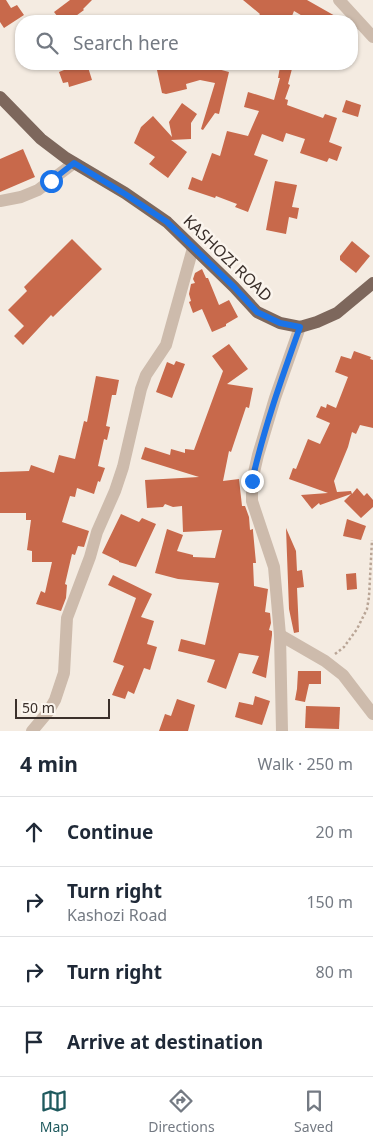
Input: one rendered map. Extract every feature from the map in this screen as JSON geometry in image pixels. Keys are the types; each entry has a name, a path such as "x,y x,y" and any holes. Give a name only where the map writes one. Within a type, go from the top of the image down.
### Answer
{"main road":[{"name":"KASHOZI ROAD","path":"0,97 40,140 167,222 257,312 280,323 300,327"},
{"path":"300,327 337,313 373,283"}],"street":[{"path":"339,0 353,15"},
{"path":"358,21 373,37"},
{"path":"0,201 21,197 38,190 74,163"},
{"path":"32,731 48,712 55,700 64,673 67,618 90,558 97,532 123,467 146,375 166,345 194,248"},
{"path":"282,731 280,635 274,568 252,501 252,481 275,398 300,327"},
{"path":"280,635 325,661 343,675 373,714"}],"path":[{"path":"325,661 344,648 357,629 367,609 372,540"}],"building":[{"path":"0,0 6,0 11,8 17,5 24,15 15,15 15,21 4,28 0,22"},
{"path":"70,0 92,0 77,15 56,15 54,12"},
{"path":"243,0 307,0 333,15 301,15 294,11 292,15 260,14"},
{"path":"64,70 89,70 92,80 69,87 68,82 63,83 59,72"},
{"path":"157,70 222,70 229,72 219,114 215,113 203,130 201,129 215,83 200,80 186,84 187,89 166,94 162,93"},
{"path":"279,70 292,70 288,84 290,85 285,99 288,100 287,105 323,118 325,114 337,118 329,142 342,147 337,161 329,158 327,162 300,153 305,139 286,133 283,142 262,134 254,155 268,160 248,212 235,207 237,204 216,196 215,198 188,189 192,177 202,181 212,153 220,156 227,131 248,136 259,111 244,107 248,92 274,100 280,78 278,78"},
{"path":"346,100 361,105 358,117 342,112"},
{"path":"182,103 197,114 191,123 191,139 171,140 187,152 168,178 149,164 155,157 134,143 141,127 153,116 172,137 169,122"},
{"path":"23,149 35,177 0,192 0,159"},
{"path":"275,181 297,185 292,207 299,208 297,219 289,217 286,234 266,230"},
{"path":"72,239 102,269 53,317 51,315 23,345 14,336 24,326 8,310 27,291 24,287"},
{"path":"352,241 370,256 356,273 340,260 340,256"},
{"path":"202,269 206,278 208,278 219,305 229,300 238,317 226,324 226,326 212,332 202,309 193,313 189,302 191,301 189,294 191,284 195,283 193,279 195,273"},
{"path":"229,344 248,369 227,384 253,388 249,408 246,407 231,452 229,451 223,481 239,479 242,506 245,506 249,517 250,530 253,529 256,563 253,563 254,586 268,589 265,612 270,613 271,623 269,630 272,631 272,635 266,678 252,673 259,656 239,653 226,689 207,682 215,660 178,651 181,639 205,645 219,583 178,579 155,573 167,529 183,535 177,551 193,555 193,557 215,558 222,530 183,532 182,506 173,507 165,504 163,507 147,508 145,480 199,477 141,459 145,447 170,455 171,449 185,453 185,449 194,450 223,371 212,356"},
{"path":"354,351 371,357 370,359 373,360 373,428 360,425 356,434 352,432 334,481 337,492 351,491 352,494 357,488 364,496 367,493 373,500 373,507 361,518 344,501 351,494 320,505 319,503 312,509 301,495 328,493 289,479 293,468 296,469 308,439 320,444 330,423 316,417 321,406 326,408 327,404 336,408 348,377 335,372 341,356 351,359"},
{"path":"176,361 185,364 172,398 156,392 167,362 174,365"},
{"path":"96,376 119,380 116,395 112,395 106,426 110,427 107,440 104,439 98,466 105,468 100,482 98,481 94,494 77,488 75,497 70,496 62,522 89,531 84,547 78,546 75,555 72,554 65,584 67,585 66,598 61,611 36,604 41,591 45,593 52,562 32,562 32,551 27,550 31,520 26,520 26,513 0,513 0,472 29,471 31,465 54,473 59,455 75,459 84,421 87,422"},
{"path":"121,514 139,522 142,518 156,524 136,567 119,562 102,553"},
{"path":"347,519 366,526 361,540 343,536"},
{"path":"286,528 296,551 297,571 302,570 304,587 297,588 299,632 294,633 289,609"},
{"path":"356,573 357,589 347,590 346,574"},
{"path":"113,575 152,594 141,617 154,621 147,644 157,647 150,670 144,668 134,694 128,691 125,699 112,695 124,666 113,662 136,598 108,585"},
{"path":"298,671 321,671 321,684 309,684 305,702 295,700"},
{"path":"255,696 270,701 262,725 235,717 239,702 253,705"},
{"path":"177,699 195,705 188,731 159,731 165,714 171,716"},
{"path":"306,706 340,707 339,729 305,728"}],"route":[{"path":"51,181 74,163 167,222 257,312 280,323 300,327 275,398 252,481"}]}
